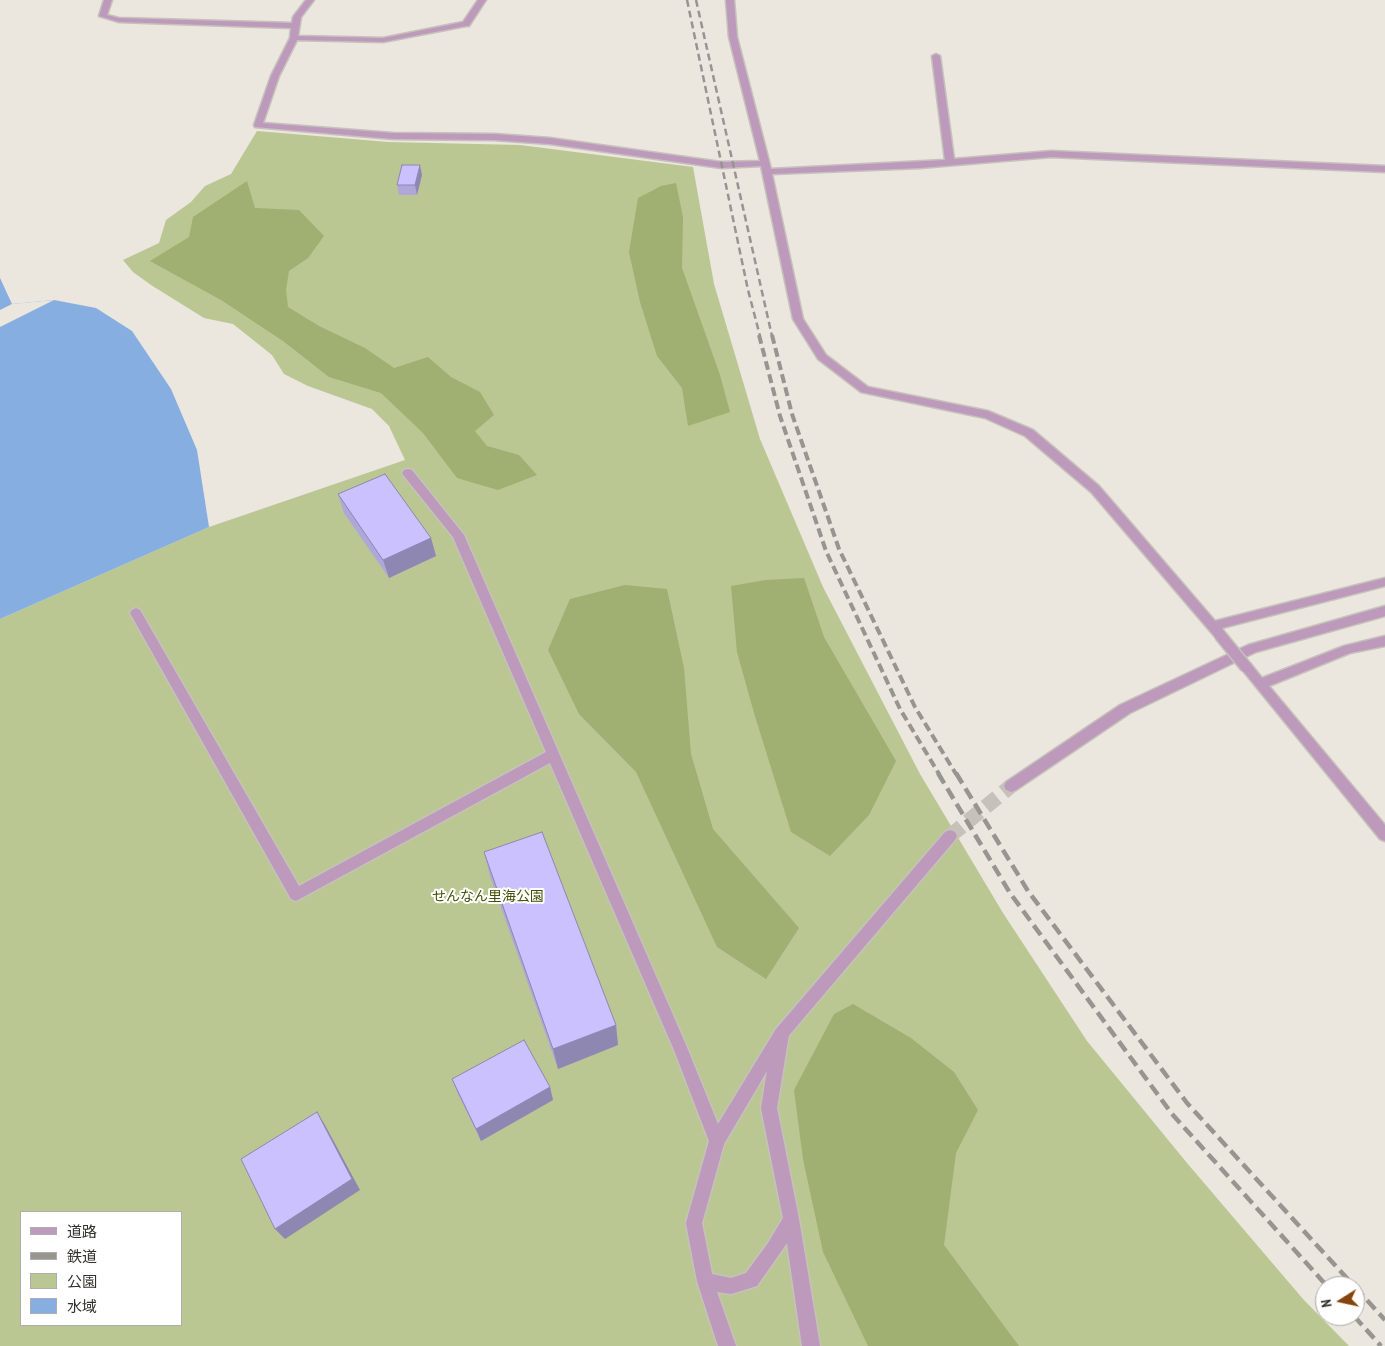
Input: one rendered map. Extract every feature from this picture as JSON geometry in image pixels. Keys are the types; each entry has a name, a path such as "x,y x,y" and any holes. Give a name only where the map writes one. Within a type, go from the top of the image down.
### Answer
{"street":[{"path":"108,0 103,16 119,20 296,26"},
{"path":"310,0 297,17 294,38 274,76 258,125 393,136 522,139 766,168 950,162 1051,154 1385,169"},
{"path":"294,38 383,40 466,24 482,0"},
{"path":"730,0 733,37 766,168 798,319 822,357 865,390 988,415 1029,432 1095,488 1217,631 1385,835"},
{"path":"936,56 950,162"},
{"path":"408,473 458,535 681,1050 717,1142"},
{"path":"1217,631 1313,599 1385,582"},
{"path":"1011,786 1125,709 1252,648 1385,611"},
{"path":"136,613 296,895 554,754"},
{"path":"1260,684 1348,650 1385,641"},
{"path":"727,1346 705,1281 694,1223 717,1142 781,1034 950,836"},
{"path":"781,1034 770,1108 791,1219 811,1346"},
{"path":"705,1281 731,1286 751,1280 774,1249 791,1219"}],"green space":[{"name":"せんなん里海公園","path":"257,131 388,142 520,145 693,167 714,284 760,439 823,587 920,774 1003,913 1087,1041 1187,1163 1315,1311 1315,1326 1329,1326 1349,1346 0,1346 0,619 209,527 405,460 389,426 372,409 308,386 284,374 272,355 233,324 204,318 151,285 133,272 123,260 159,243 166,220 191,202 205,186 231,174"},
{"path":"247,181 255,208 299,210 324,236 308,258 289,271 286,290 288,307 319,326 365,348 394,368 428,357 451,377 480,392 494,415 475,431 487,446 519,455 537,475 498,490 457,478 423,433 381,393 329,377 283,341 221,300 150,261 189,237 193,217"},
{"path":"676,183 683,217 682,268 720,375 730,412 688,426 682,388 657,356 640,302 629,252 638,198 661,186"},
{"path":"804,578 824,637 896,761 869,815 830,856 791,832 737,652 731,586 766,580"},
{"path":"625,585 667,589 684,668 691,754 713,829 799,928 766,979 717,947 636,772 579,714 548,650 570,599"},
{"path":"853,1004 911,1038 954,1072 978,1110 956,1153 944,1245 1019,1346 868,1346 823,1252 803,1159 794,1090 834,1014"}],"water":[{"path":"0,278 12,304 54,300 96,308 132,331 171,389 197,450 209,527 0,619"}],"pier":[{"path":"54,300 0,327 0,310 12,304"}],"building":[{"path":"402,165 420,165 415,185 397,185"},
{"path":"385,474 431,538 383,560 338,494"},
{"path":"542,832 616,1025 553,1049 484,852"},
{"path":"524,1040 550,1087 476,1129 452,1079"},
{"path":"317,1112 352,1179 275,1229 241,1159"}],"tunnel":[{"path":"950,836 1011,786"}],"railway":[{"path":"687,0 748,290 760,336"},
{"path":"696,0 772,336"},
{"path":"759,335 780,416 826,551 900,709 939,774"},
{"path":"772,335 792,414 839,549 915,707 956,774"},
{"path":"938,773 1010,893 1172,1114 1318,1276"},
{"path":"956,773 1028,891 1187,1103 1345,1276"},
{"path":"1365,1298 1385,1320"},
{"path":"1363,1326 1381,1346"}]}
